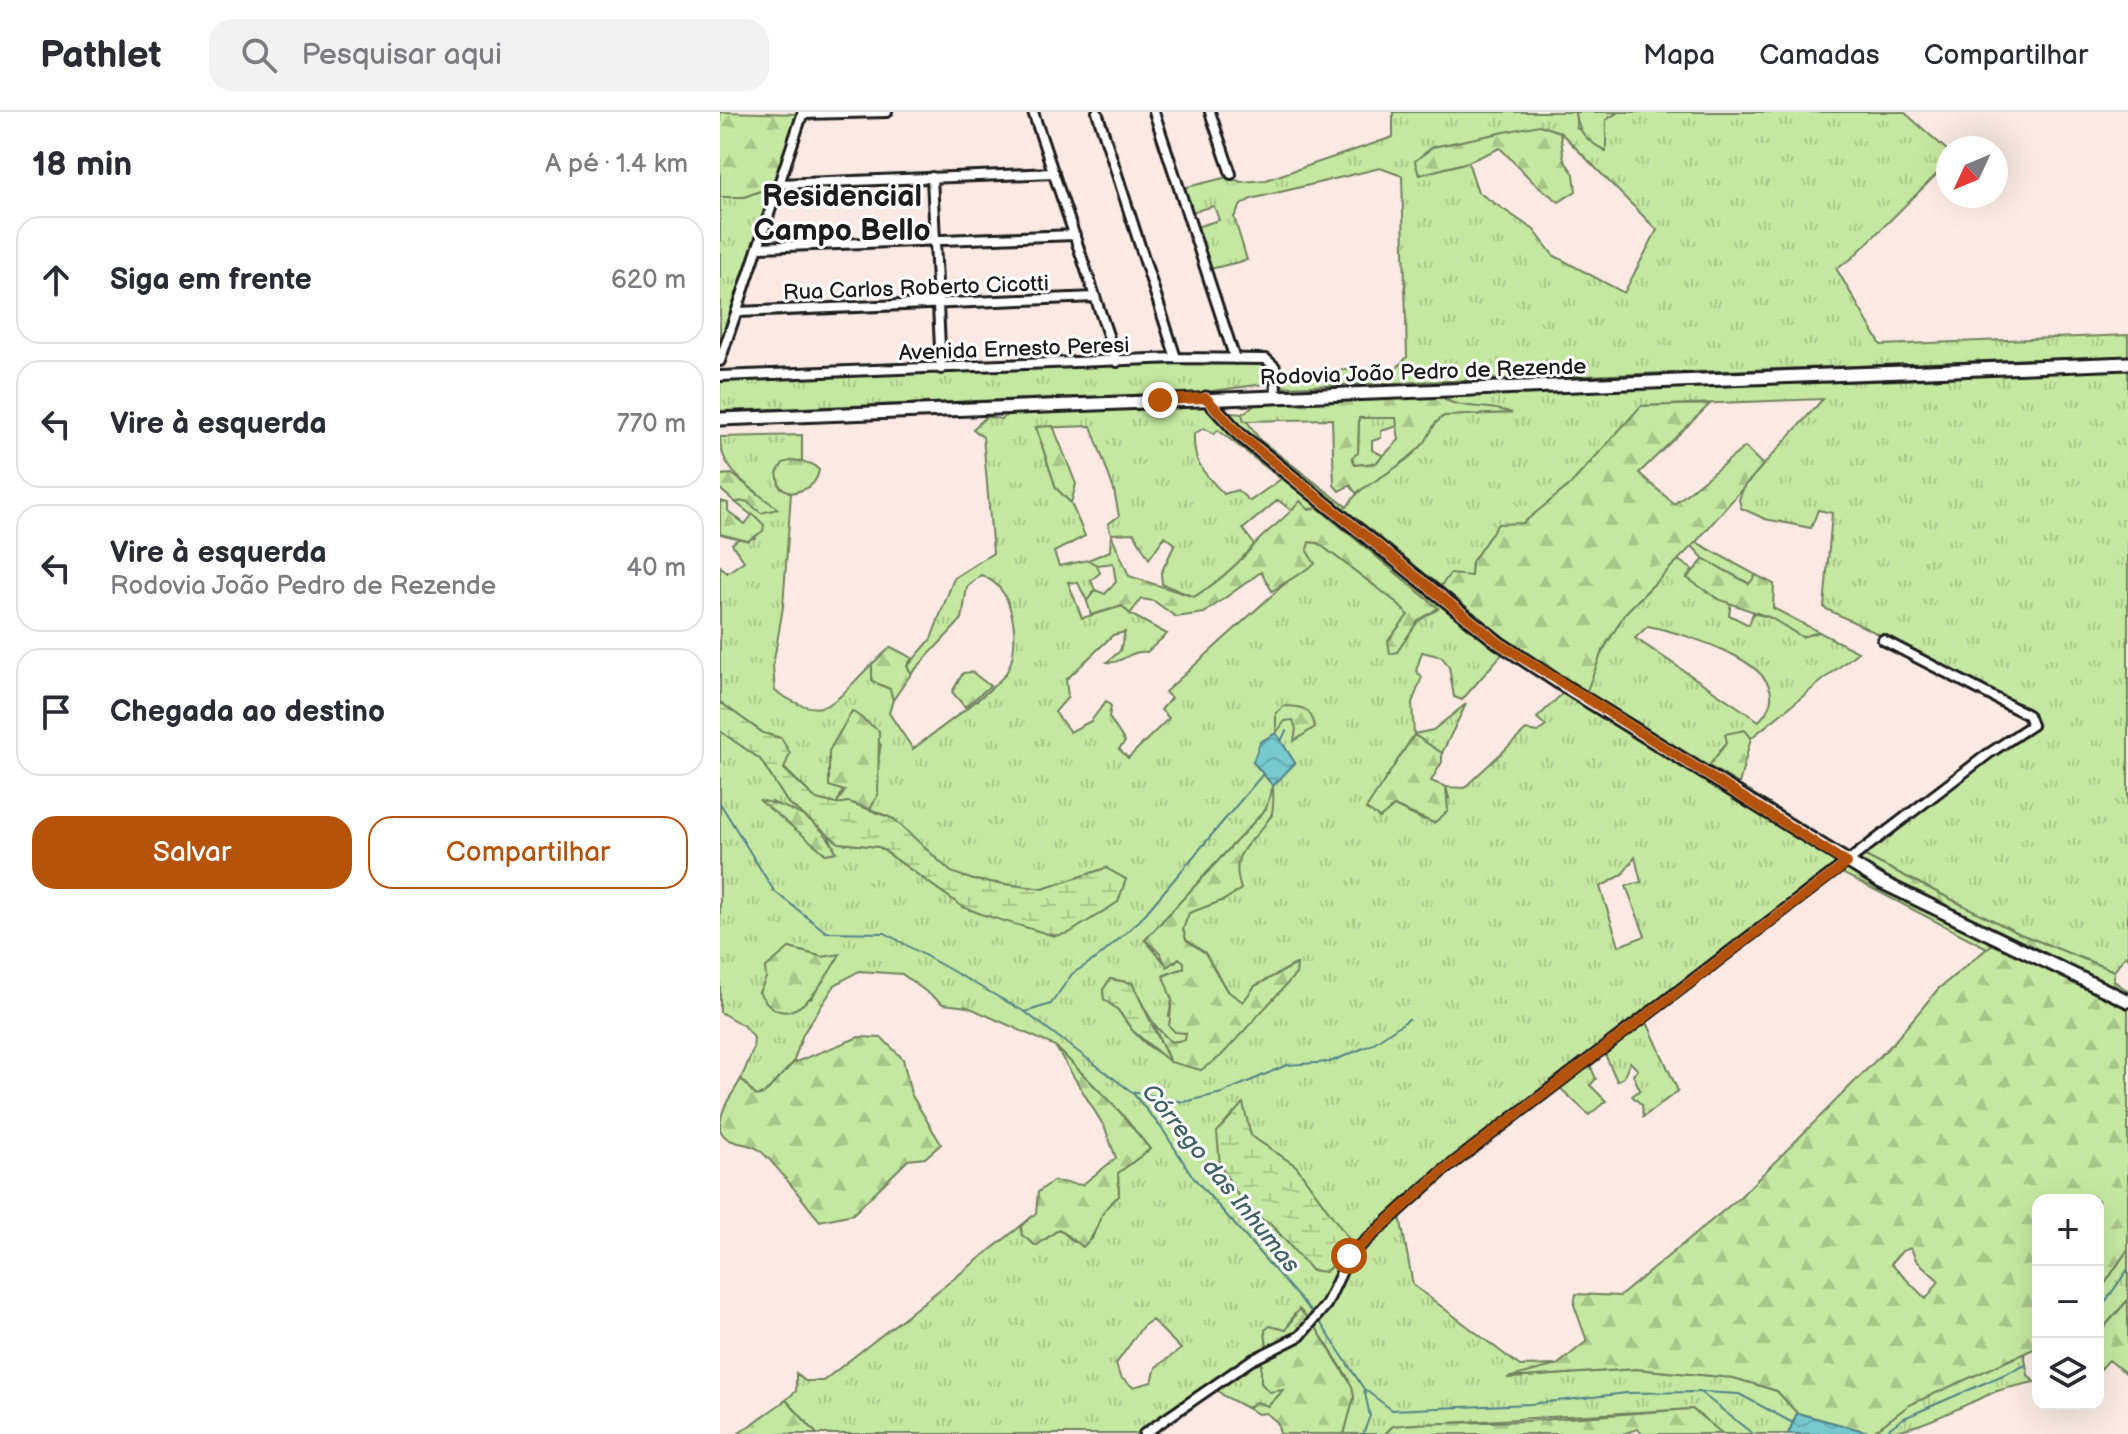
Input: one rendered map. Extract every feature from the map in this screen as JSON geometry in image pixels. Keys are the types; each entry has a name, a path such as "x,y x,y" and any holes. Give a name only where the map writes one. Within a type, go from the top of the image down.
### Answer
{"main road":[{"name":"Rodovia João Pedro de Rezende","path":"720,419 2128,363"},
{"path":"1206,398 1240,435 1499,643 1847,863 1926,906 2128,1001"}],"street":[{"path":"720,361 802,113 887,112"},
{"path":"1033,112 1117,362"},
{"path":"1097,112 1176,358"},
{"path":"1154,112 1235,359"},
{"path":"1210,112 1231,174"},
{"path":"779,184 1054,173"},
{"path":"932,177 941,369"},
{"path":"760,247 1075,235"},
{"name":"Rua Carlos Roberto Cicotti","path":"738,312 939,306 1095,297"},
{"name":"Avenida Ernesto Peresi","path":"720,376 1176,358 1266,359 1273,363 1276,397"},
{"path":"1144,1434 1250,1361 1300,1336 1326,1305 1349,1256 1443,1171 2033,723 2028,715 1940,666 1883,640"}],"green space":[{"path":"720,112 798,114 776,185 744,197 720,197"},
{"path":"1393,112 1575,112 1577,128 1606,151 1606,120 1618,112 1904,112 1936,140 1936,175 1851,259 1836,268 1881,345 2128,335 2128,356 1283,387 1277,366 1290,372 1397,368 1407,357 1402,176 1380,168 1251,199 1241,205 1234,217 1247,260 1210,269 1196,227 1219,220 1214,206 1191,212 1183,188 1228,177 1241,182 1266,180 1393,137","holes":["1539,126 1560,132 1657,230 1624,293 1553,255 1534,230 1478,192 1468,162 1419,175 1415,161 1433,147"]},
{"path":"1575,112 1618,112 1606,120 1606,151 1584,136"},
{"path":"1539,125 1560,132 1564,160 1574,174 1576,191 1559,202 1533,182 1500,148 1468,162 1419,175 1415,161 1433,147"},
{"path":"776,185 720,350 720,197 744,197"},
{"path":"1176,362 1268,364 1273,373 1271,383 1205,392 720,411 720,379"},
{"path":"2128,369 2128,958 2125,956 2114,971 2020,934 1863,855 2033,726 2029,713 1941,664 1824,608 1832,513 1818,510 1811,528 1765,519 1741,508 1739,499 1745,485 1823,399 1642,406 1571,484 1523,524 1498,524 1472,562 1471,577 1458,577 1478,620 1585,692 1601,654 1625,613 1678,560 1693,570 1687,577 1718,599 1731,603 1729,615 1749,625 1753,613 1770,617 1796,633 1819,632 1858,652 1751,738 1745,730 1727,742 1709,766 1853,857 1847,860 1500,641 1226,418 1231,413 1242,414 1260,440 1347,507 1371,481 1420,445 1444,416 1509,413 1458,406 1445,400 1445,395 1904,380","holes":["1648,626 1712,645 1756,669 1768,685 1771,702 1759,721 1635,638"]},
{"path":"1445,395 1445,400 1453,403 1512,413 1440,418 1425,442 1410,457 1356,493 1350,485 1339,491 1334,485 1332,419 1244,421 1242,414 1258,403","holes":["1359,418 1396,418 1399,440 1376,463 1355,465 1352,457 1358,453"]},
{"path":"1204,404 1498,645 1838,864 1353,1245 1296,1166 1251,1136 1243,1105 1250,1212 1270,1224 1312,1266 1325,1272 1346,1254 1328,1294 1310,1321 1294,1314 1286,1330 1265,1330 1267,1349 1139,1434 817,1434 786,1400 796,1391 796,1373 805,1381 823,1381 1021,1226 1022,1235 1046,1239 1059,1229 1074,1242 1092,1239 1101,1211 1119,1196 1118,1173 1150,1149 1119,1111 1055,1046 968,1007 943,1004 902,974 859,971 835,985 803,1034 793,1063 764,1094 756,1096 741,1079 753,1050 754,1038 744,1026 720,1012 720,731 760,759 788,803 812,821 771,802 825,854 836,852 828,834 840,843 879,847 963,907 1055,936 1106,868 1043,889 973,880 952,873 894,819 870,809 876,793 881,745 852,712 846,735 844,782 836,804 816,799 784,768 781,738 763,733 720,702 720,566 727,573 744,561 732,544 738,539 755,538 764,525 735,502 746,501 758,493 732,470 723,455 720,437 802,435 802,464 780,486 791,493 783,607 773,666 775,691 807,707 819,708 838,698 872,664 872,681 890,689 893,700 889,713 913,749 990,690 1006,673 1012,659 1014,635 1009,606 997,585 981,575 967,587 962,619 911,674 907,667 931,639 954,578 993,553 983,437 973,429 986,417 1002,419 1012,411","holes":["1091,426 1114,490 1119,516 1108,524 1111,534 1134,533 1149,559 1165,536 1175,544 1161,573 1162,584 1194,597 1219,580 1243,560 1254,544 1243,529 1278,500 1292,511 1318,508 1438,609 1418,621 1397,652 1388,641 1408,615 1396,602 1318,543 1309,542 1290,579 1165,692 1171,698 1161,710 1169,718 1128,758 1119,749 1125,742 1109,717 1111,706 1106,701 1091,721 1070,732 1055,712 1068,697 1066,680 1113,635 1125,632 1120,651 1107,662 1147,652 1167,634 1130,614 1123,606 1082,618 1068,582 1078,583 1087,601 1095,590 1091,580 1100,573 1097,565 1088,560 1059,566 1054,552 1085,536 1071,503 1056,488 1036,428","1204,428 1214,434 1218,430 1281,479 1250,501 1237,490 1224,494 1200,467 1195,453 1194,434","1422,652 1442,657 1449,667 1454,697 1462,700 1502,654 1563,693 1537,718 1546,726 1538,732 1526,730 1464,788 1446,787 1449,798 1423,820 1394,806 1367,809 1414,735 1442,753 1466,704 1433,730 1414,734 1412,703 1422,677 1416,671","1276,733 1295,763 1281,776 1260,742","1271,790 1272,815 1239,853 1224,900 1188,913 1183,929 1186,940 1205,953 1227,991 1243,1002 1255,986 1296,964 1201,1070 1156,1052 1104,999 1103,990 1110,979 1132,983 1148,1015 1164,1036 1171,1042 1185,1040 1187,1033 1169,1016 1172,1000 1164,975 1184,968 1185,962 1179,958 1174,963 1164,962 1145,940 1266,809","1635,857 1641,882 1626,886 1645,936 1619,946 1600,887 1622,875","789,948 823,957 839,955 811,999 759,992","1152,1320 1181,1349 1156,1367 1152,1382 1133,1387 1120,1377 1116,1364 1143,1326"]},
{"path":"1710,404 1639,473 1674,504 1745,447 1763,465 1696,542 1625,613 1601,654 1586,693 1478,620 1441,586 1450,574 1471,576 1472,562 1498,524 1523,523 1571,484 1641,406"},
{"path":"1397,417 1398,426 1381,431 1381,438 1372,441 1372,450 1384,456 1376,463 1355,465 1351,457 1358,453 1359,418"},
{"path":"1053,426 1076,484 1071,503 1056,488 1036,427"},
{"path":"794,460 812,464 819,470 810,486 791,493 780,487 777,473 783,463"},
{"path":"732,474 778,509 761,513 746,501 735,502 720,489 720,475"},
{"path":"720,501 728,503 728,511 745,524 753,514 764,525 763,531 748,541 720,534"},
{"path":"1300,501 1309,510 1318,508 1438,608 1418,621 1397,652 1390,654 1388,641 1408,615 1396,602 1318,543 1309,542 1307,551 1315,564 1272,591 1261,572 1204,613 1176,617 1154,601 1141,599 1130,614 1122,606 1091,615 1087,601 1095,590 1105,594 1116,582 1113,563 1097,565 1088,560 1110,551 1111,534 1129,576 1194,597 1227,573"},
{"path":"1696,542 1756,575 1750,584 1704,559 1692,546"},
{"path":"1704,559 1749,584 1756,575 1774,584 1773,608 1819,632 1802,637 1771,618 1718,599 1687,578"},
{"path":"891,647 912,658 907,666 911,674 893,700 890,689 872,681 872,664"},
{"path":"972,672 990,686 965,707 952,692 963,673"},
{"path":"720,702 763,733 781,738 790,753 784,769 816,799 836,804 849,802 894,819 951,872 973,880 1043,889 1106,868 1126,879 1118,902 1069,933 1055,936 963,907 879,847 839,843 788,803 760,759 720,731"},
{"path":"1284,706 1305,709 1315,727 1294,741 1296,729 1293,720 1285,721 1276,733 1276,713"},
{"path":"852,711 879,731 878,795 870,809 849,802 836,804 845,791 829,786 829,751"},
{"path":"1745,730 1751,738 1739,784 1709,766 1727,742 1725,734"},
{"path":"1414,735 1442,753 1442,762 1431,781 1446,787 1448,811 1434,823 1394,806 1380,818 1366,809"},
{"path":"1273,786 1272,814 1240,856 1238,875 1241,889 1224,900 1189,913 1183,929 1186,940 1205,953 1227,991 1243,1002 1255,986 1297,964 1296,974 1221,1056 1201,1070 1170,1062 1153,1024 1171,1042 1185,1040 1186,1033 1175,1032 1169,1026 1172,1000 1163,976 1184,968 1184,962 1179,958 1167,967 1160,953 1145,940 1266,809"},
{"path":"759,800 783,806 805,817 823,832 836,852 826,854"},
{"path":"1863,855 2020,934 2114,971 2114,981 2128,991 2128,998 1858,865 1857,860"},
{"path":"1845,866 1995,942 1989,949 1840,872"},
{"path":"1995,942 2128,1004 2128,1249 2104,1285 2104,1194 2032,1194 2032,1350 1909,1405 1872,1433 1797,1413 1777,1391 1734,1378 1636,1369 1507,1378 1557,1365 1587,1341 1574,1305 1576,1294 1620,1296 1740,1197 1894,1042 1938,989","holes":["1911,1248 1916,1260 1939,1281 1926,1299 1891,1264 1902,1251"]},
{"path":"789,948 823,957 840,954 805,1003 794,1010 782,1012 770,1006 759,992 766,978 765,968"},
{"path":"1110,979 1132,983 1170,1062 1133,1031 1118,1010 1104,999 1103,990"},
{"path":"1646,1020 1678,1091 1643,1117 1642,1105 1632,1096 1640,1090 1633,1075 1638,1070 1630,1062 1624,1077 1617,1081 1604,1052"},
{"path":"859,1037 882,1038 903,1059 911,1094 941,1144 925,1158 908,1160 853,1214 820,1221 765,1155 758,1149 726,1138 720,1129 721,1121 724,1108 741,1079 756,1096 764,1094 793,1063"},
{"path":"1055,1046 1119,1111 1150,1149 1118,1173 1119,1196 1106,1209 1083,1247 1059,1229 1036,1246 1022,1235 1021,1226 1036,1213 1038,1192 1053,1181 1082,1185 1116,1158 1105,1128"},
{"path":"1589,1062 1596,1079 1590,1085 1606,1101 1589,1115 1558,1086"},
{"path":"1243,1103 1251,1136 1296,1166 1353,1245 1325,1272 1311,1270 1273,1226 1250,1212 1220,1165 1217,1132"},
{"path":"1400,1216 1413,1285 1520,1366 1557,1365 1512,1378 1636,1369 1734,1378 1777,1391 1797,1413 1788,1434 1723,1434 1692,1409 1393,1426 1385,1434 1344,1434 1354,1397 1347,1376 1315,1326 1334,1296 1346,1265"},
{"path":"2128,1249 2128,1300 2104,1327 2104,1285"},
{"path":"2128,1300 2128,1375 2109,1360 2104,1365 2104,1327"},
{"path":"1299,1309 1310,1321 1298,1333 1267,1349 1265,1330 1270,1326 1286,1330"},
{"path":"1315,1326 1352,1386 1354,1397 1344,1434 1280,1434 1277,1422 1266,1413 1258,1414 1247,1408 1256,1402 1268,1406 1284,1390 1269,1392 1261,1383 1261,1358 1301,1339"},
{"path":"2024,1353 2032,1382 1997,1391 1920,1424 1872,1433 1909,1405"},
{"path":"1261,1358 1261,1383 1284,1390 1268,1406 1256,1402 1247,1408 1216,1389"},
{"path":"786,1400 817,1434 738,1434"},
{"path":"1692,1409 1723,1434 1642,1434 1638,1429 1622,1434 1385,1434 1393,1426 1412,1424 1526,1421"}],"water":[{"path":"1276,733 1295,763 1273,786 1253,762 1260,742"},
{"path":"1797,1413 1875,1434 1788,1434"}],"waterway":[{"path":"1281,741 1286,731"},
{"path":"1025,1012 1051,1004 1072,974 1101,955 1140,920 1263,774"},
{"name":"Córrego das Inhumas","path":"720,803 774,891 826,932 885,933 1025,1012 1132,1092 1163,1130 1193,1177 1314,1315"},
{"path":"1134,1092 1184,1102 1222,1093 1287,1065 1330,1062 1371,1045 1409,1019"},
{"path":"2104,1303 2128,1269"},
{"name":"Córrego das Inhumas","path":"1320,1322 1364,1389 1392,1410 1531,1404 1627,1393 1700,1392 1753,1434"},
{"path":"1882,1434 1902,1419 2026,1365"},
{"path":"1363,1434 1370,1416 1364,1389"},
{"path":"1703,1392 1739,1394 1793,1423"}],"district":[{"name":"Residencial Campo Bello","path":"842,213"}],"route":[{"path":"1160,400 1206,398 1240,435 1499,643 1847,863 1443,1171 1349,1256"}]}
